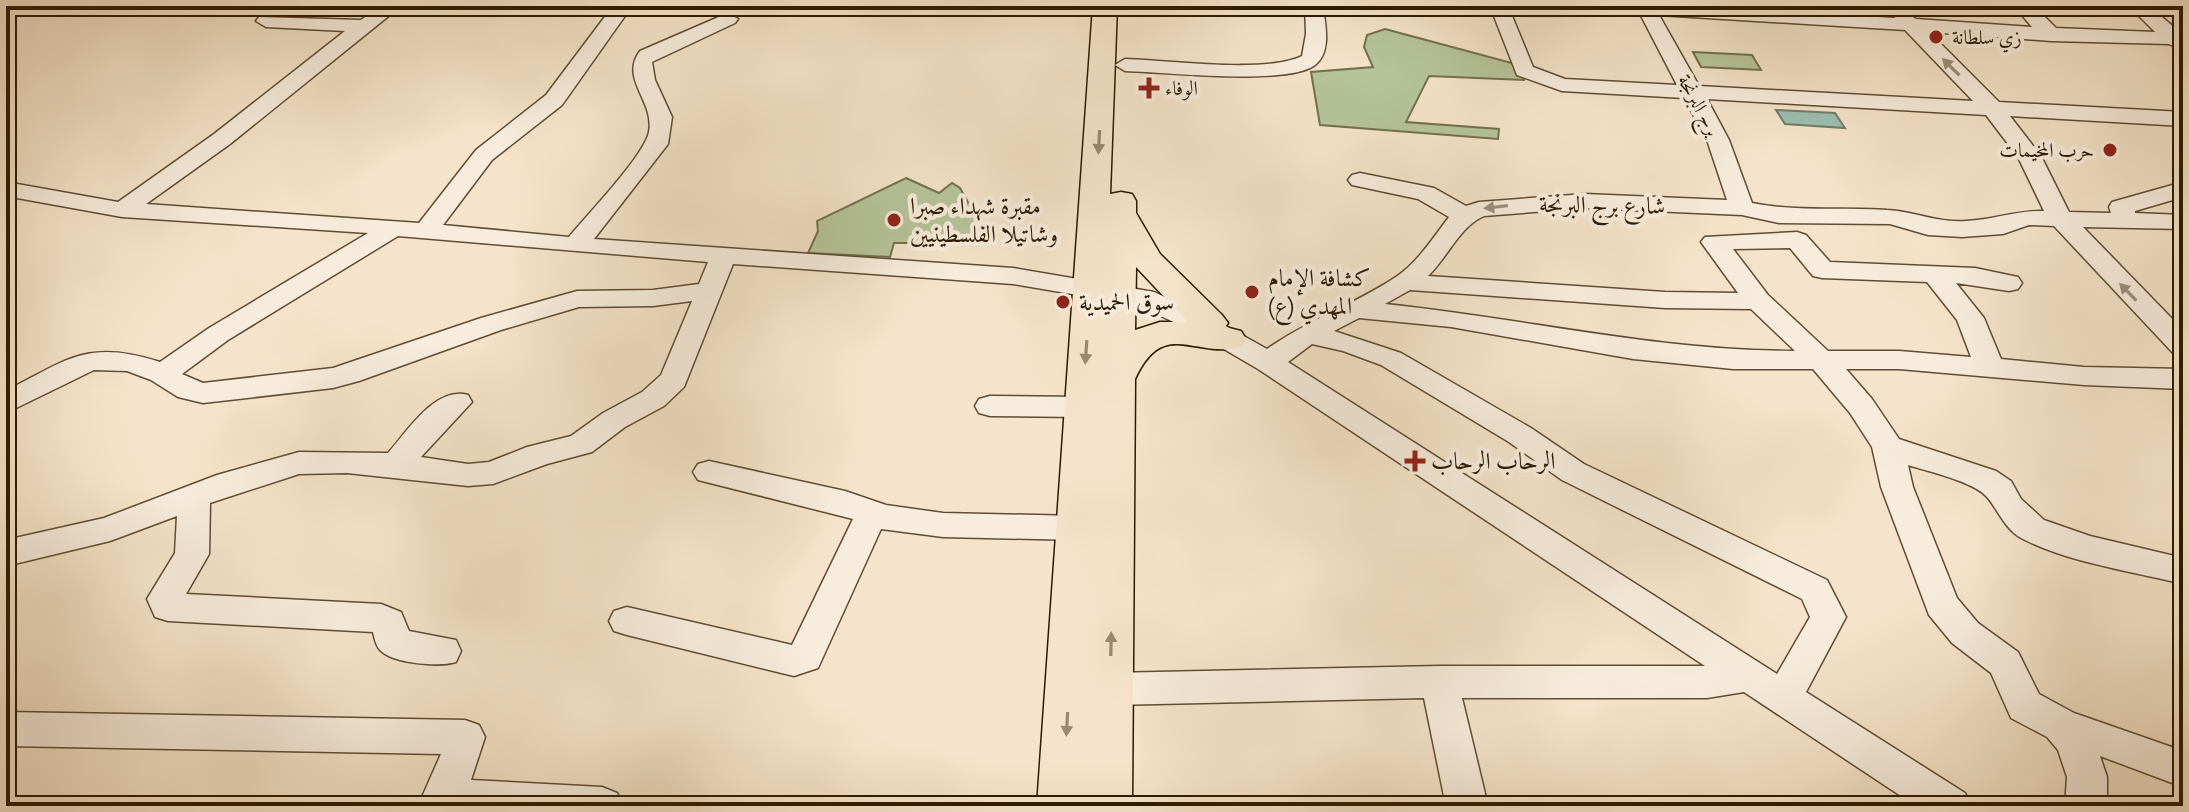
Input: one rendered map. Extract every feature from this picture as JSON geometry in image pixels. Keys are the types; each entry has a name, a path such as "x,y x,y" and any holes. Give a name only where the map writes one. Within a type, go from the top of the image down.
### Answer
{"main road":[{"path":"1105,6 1105,283 1115,383 1111,689 1106,806"},
{"path":"1063,806 1082,407 1121,212 1125,6"},
{"path":"1121,212 1132,241 1148,263 1236,342"},
{"path":"1115,383 1131,348 1153,335 1183,332 1236,342"}],"street":[{"path":"122,210 222,139 392,6"},
{"path":"426,230 484,155 554,100 623,6"},
{"path":"1125,65 1270,70 1297,68 1306,64 1314,53 1314,6"},
{"path":"1499,6 1524,71 1562,85 2172,119 2183,134"},
{"path":"1964,6 1987,30"},
{"path":"2023,6 2051,35"},
{"path":"2138,6 2179,42"},
{"path":"1646,7 1902,15 1987,30 2179,42"},
{"name":"برج البرنجة","path":"1646,7 1718,140 1742,208"},
{"path":"1902,15 1995,111 2029,156 2060,218 2183,347"},
{"path":"576,245 657,144 662,133 662,108 643,75 642,62 647,55 728,19"},
{"path":"266,21 365,26"},
{"path":"1307,334 1394,289 1432,258 1464,215 1425,193 1360,180"},
{"path":"6,189 122,210 394,227 576,245 1105,283 1157,303 1236,342 1950,806"},
{"path":"2126,220 2121,207 2183,189"},
{"name":"شارع برج البرنجة","path":"1464,215 1501,206 1559,202 1742,208 1779,216 1891,217 1928,227 1962,229 2003,226 2027,218 2183,222"},
{"path":"163,374 208,339 322,274 394,227"},
{"path":"2009,283 1975,276 1822,270 1797,240 1714,242 1758,301 1824,360 1878,429 1888,447 1897,487 1942,605 1965,633 2005,663 2025,706 2061,725 2183,769"},
{"path":"6,553 110,529 253,475 299,463 325,461 396,465 468,475 493,473 538,455 581,444 670,385 685,356 724,255"},
{"path":"1935,274 1970,318 1989,366"},
{"path":"1394,289 1758,301"},
{"path":"9,398 90,359 122,361 163,374 183,391 192,393 333,378 359,372 491,324 577,299 653,298 708,291"},
{"path":"1353,309 1451,319 1633,350 1747,361 1899,360 2084,376 2183,379"},
{"path":"1236,342 1307,334 1351,344 1391,359 1520,435 1573,472 1815,590 1828,617 1784,696"},
{"path":"396,465 440,415 457,402"},
{"path":"990,406 1082,407"},
{"path":"1888,447 1985,479 2000,489 2008,506 2032,529 2087,548 2183,571"},
{"path":"709,472 795,490 873,511 882,517 943,525 1078,528"},
{"path":"194,496 192,554 169,588 165,599 168,607 381,618 388,622 393,640 402,645 443,651"},
{"path":"627,621 777,658 794,661 805,657 873,511"},
{"path":"1655,682 1687,670 1708,646"},
{"path":"1111,689 1440,682 1707,682 1751,675"},
{"path":"1440,682 1467,806"},
{"path":"2061,725 2075,741 2082,756 2087,777 2086,806"},
{"path":"6,729 465,737 460,759 441,802 602,806"}],"shaded area":[{"path":"1385,29 1523,66 1524,80 1429,76 1406,122 1499,129 1498,139 1320,125 1311,72 1373,67 1364,47 1367,35"},
{"path":"1693,52 1752,55 1761,70 1701,67"},
{"path":"1776,110 1835,113 1845,128 1785,124"},
{"path":"906,178 939,193 952,183 960,188 987,236 971,243 894,243 890,257 808,253 818,231 817,221"}],"place":[{"name":"زي سلطانة","path":"1936,37"},
{"name":"الوفاء","path":"1149,88"},
{"name":"حرب المخيمات","path":"2110,150"},
{"name":"مقبرة شهداء صبرا وشاتيلا الفلسطينيين","path":"894,220"},
{"name":"كشافة الإمام المهدي (ع)","path":"1252,292"},
{"name":"سوق الحمیدیة","path":"1063,302"},
{"name":"الرحاب الرحاب","path":"1415,461"}]}
